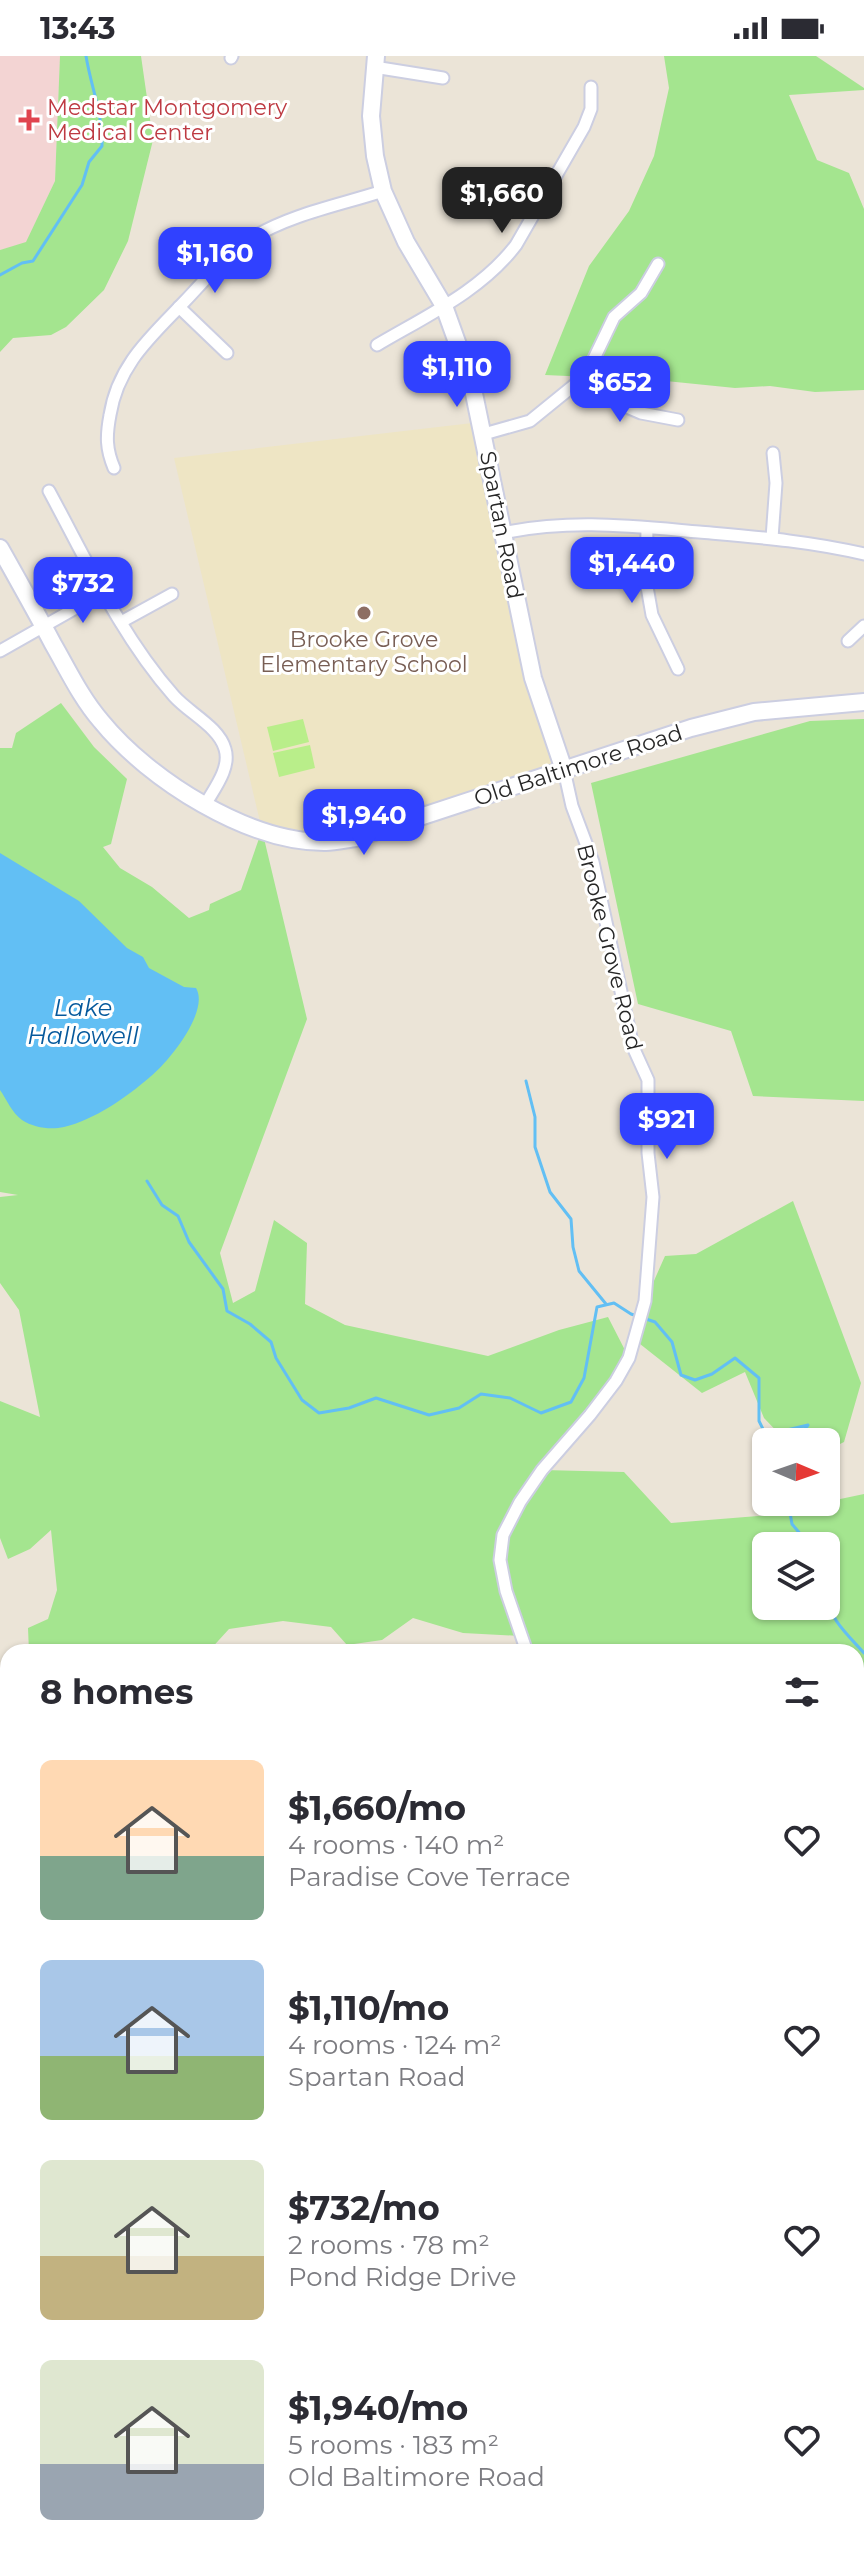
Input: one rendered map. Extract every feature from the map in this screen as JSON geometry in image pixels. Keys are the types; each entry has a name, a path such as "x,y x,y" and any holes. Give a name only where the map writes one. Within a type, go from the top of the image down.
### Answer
{"street":[{"path":"375,61 443,78"},
{"name":"Spartan Road","path":"375,61 371,116 383,191 406,242 444,306 465,362 484,434 533,678 564,770"},
{"path":"377,345 484,280 503,262 516,245 584,127 591,109 591,87"},
{"path":"114,468 106,449 116,389 135,354 230,253 283,223 383,191"},
{"path":"484,434 530,421 575,385 589,369 614,317 641,293 658,264"},
{"path":"179,307 227,353"},
{"path":"575,385 641,413 678,420"},
{"path":"772,538 776,483 773,453"},
{"path":"49,491 121,622 160,679 221,739 226,750 226,762 205,805"},
{"path":"502,533 563,524 647,528 788,539 864,554"},
{"path":"647,528 646,581 652,615 678,669"},
{"name":"Old Baltimore Road","path":"0,548 80,693 101,722 146,765 205,805 256,828 295,839 327,842 356,838 691,728 754,712 864,702"},
{"path":"0,651 104,592"},
{"path":"121,622 172,594"},
{"path":"848,641 864,626"},
{"name":"Brooke Grove Road","path":"524,1644 506,1591 500,1560 503,1535 520,1502 542,1470 616,1381 629,1358 642,1310 653,1197 648,1153 648,1080 633,1047 593,862 572,806 564,770"}],"shaded area":[{"name":"Medstar Montgomery Medical Center","path":"0,56 60,56 60,59 55,181 26,243 0,250"},
{"name":"Brooke Grove Elementary School","path":"481,422 485,463 564,770 356,838 262,830 174,458"}],"green space":[{"path":"60,56 141,56 153,140 128,241 104,290 66,327 51,335 13,338 0,352 0,250 26,242 55,181"},
{"path":"664,56 816,56 864,88 789,95 817,160 849,173 864,209 864,390 815,392 770,386 735,388 656,380 545,375 589,266 629,211 654,156 669,88"},
{"path":"61,703 94,747 127,779 111,844 103,847 120,868 152,887 189,918 209,910 210,904 241,890 262,830 307,1019 220,1253 233,1303 255,1291 274,1220 307,1243 305,1304 345,1325 488,1356 559,1330 608,1317 629,1358 543,1470 624,1472 671,1523 756,1516 840,1516 840,1499 864,1494 864,1644 520,1644 520,1636 463,1633 413,1618 382,1640 354,1644 346,1644 331,1627 283,1621 229,1629 215,1644 29,1644 28,1628 48,1619 57,1590 51,1530 30,1549 8,1559 0,1538 0,1401 40,1417 19,1310 0,1283 0,1197 18,1195 0,1192 0,748 12,748 16,733"},
{"path":"303,719 309,742 273,751 267,727"},
{"path":"864,719 864,1101 753,1096 731,1031 638,1004 591,783 810,721"},
{"path":"310,745 315,768 279,777 273,753"},
{"path":"793,1201 861,1383 844,1442 840,1444 840,1428 774,1428 764,1418 745,1372 702,1393 635,1340 645,1301 665,1256 696,1254"}],"water":[{"name":"Lake Hallowell","path":"0,853 79,901 127,948 143,957 149,968 184,987 196,988 199,998 185,1036 158,1070 110,1107 64,1127 43,1128 22,1120 0,1090"}],"waterway":[{"path":"0,275 22,263 33,261 82,185 89,162 102,146 99,112 86,56"},
{"path":"526,1081 535,1117 535,1147 550,1192 571,1219 579,1271 606,1304"},
{"path":"147,1181 162,1205 178,1216 189,1242 223,1289 227,1311 250,1324 271,1342 276,1358 302,1400 319,1413 349,1408 376,1398 429,1415 459,1408 481,1394 510,1398 541,1413 571,1402 584,1378 597,1307 614,1303 631,1314 655,1322 672,1342 681,1375 695,1380 712,1374 735,1358 759,1378 759,1421 762,1428"},
{"path":"795,1428 808,1425 806,1428"},
{"path":"791,1516 799,1532"},
{"path":"836,1620 856,1644"}],"place":[{"name":"Medstar Montgomery Medical Center","path":"29,120"},
{"name":"Brooke Grove Elementary School","path":"364,613"}]}
